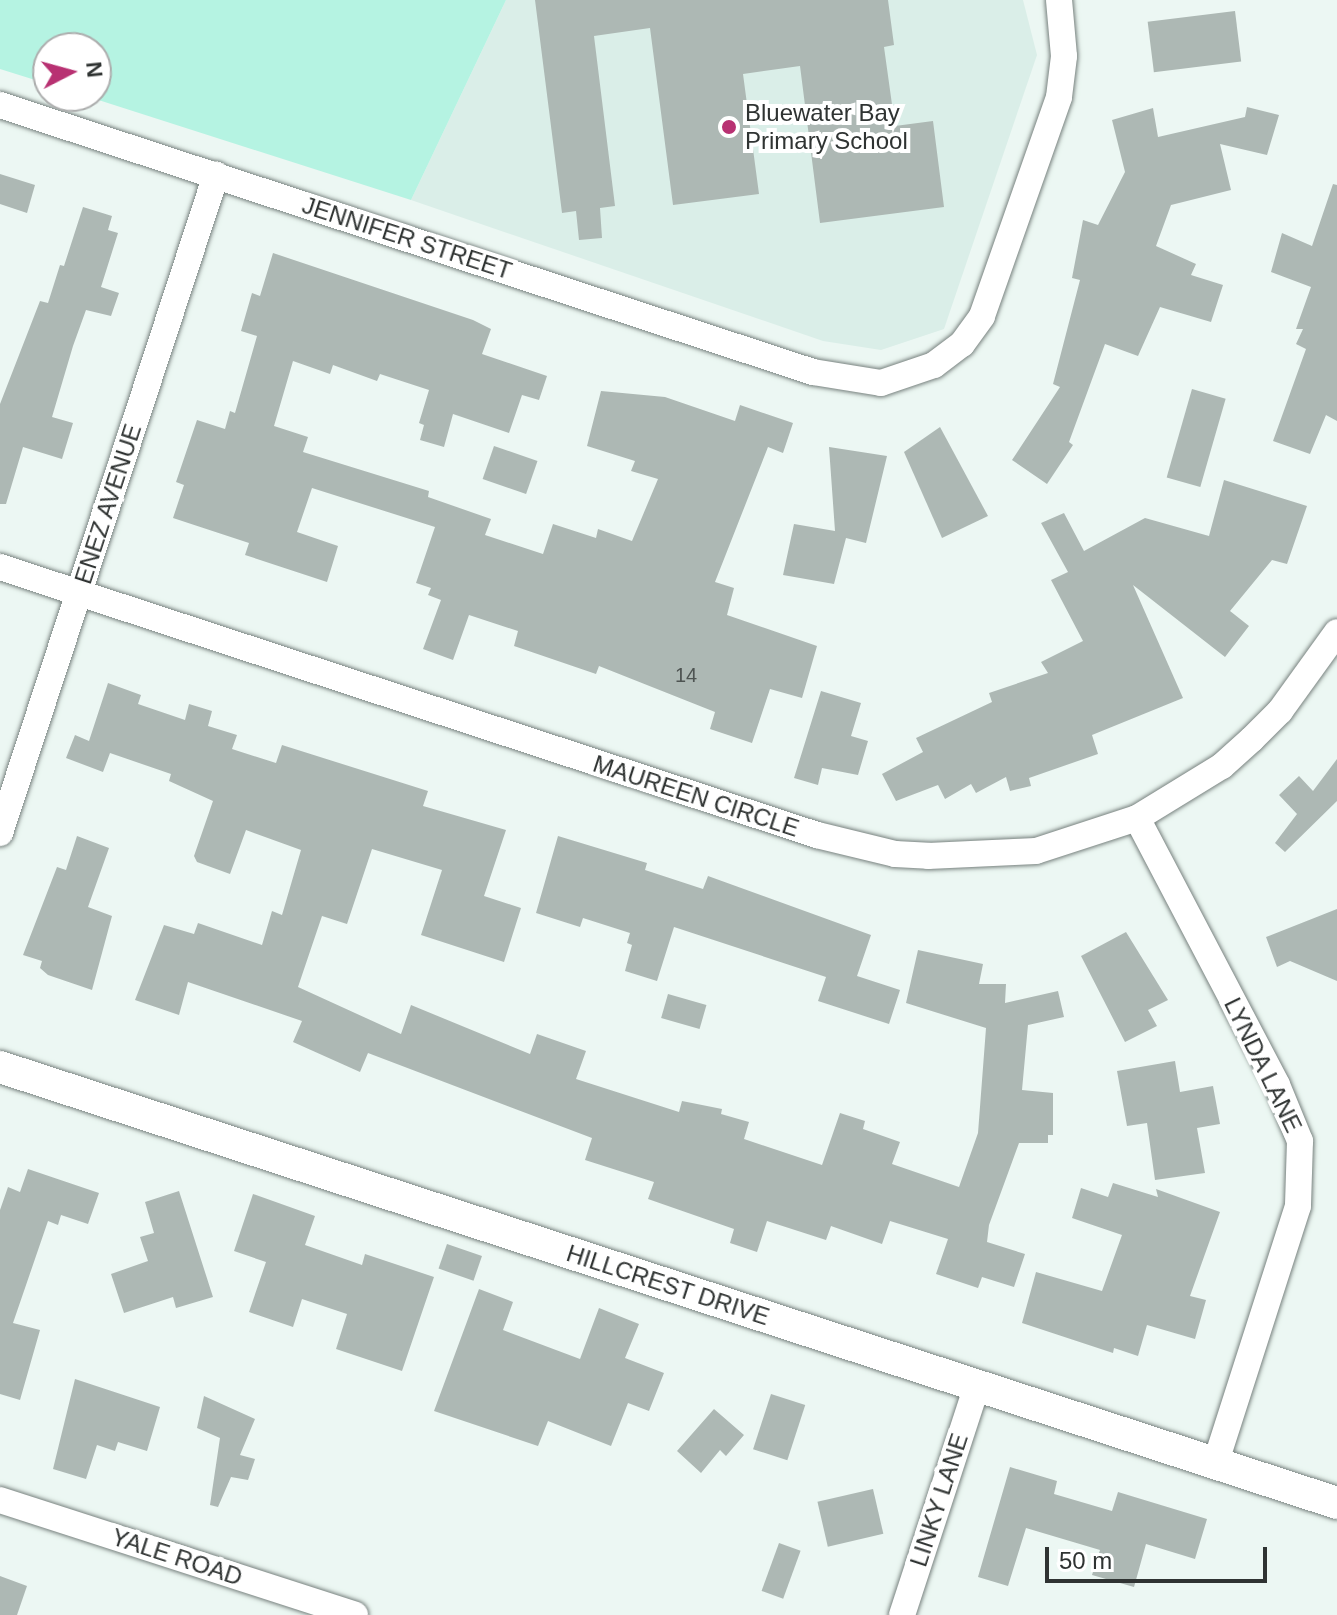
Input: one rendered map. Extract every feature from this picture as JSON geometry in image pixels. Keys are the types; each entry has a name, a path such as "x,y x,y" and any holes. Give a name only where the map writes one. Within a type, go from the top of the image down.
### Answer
{"street":[{"name":"JENNIFER STREET","path":"0,105 813,372 847,381 905,378 962,344 982,316 1059,97 1064,56 1059,0"},
{"name":"ENEZ AVENUE","path":"0,833 216,175"},
{"name":"MAUREEN CIRCLE","path":"0,567 855,846 928,856 1036,851 1137,818 1222,766 1252,739 1288,702 1337,632"},
{"name":"LYNDA LANE","path":"1137,818 1277,1085 1300,1141 1298,1206 1215,1464"},
{"name":"HILLCREST DRIVE","path":"0,1067 1337,1503"},
{"name":"LINKY LANE","path":"902,1615 977,1386"},
{"name":"YALE ROAD","path":"0,1500 355,1615"}],"shaded area":[{"name":"Bluewater Bay Primary School","path":"506,0 1023,0 1037,55 944,329 881,350 823,341 411,200"}],"green space":[{"path":"0,0 506,0 411,200 112,104 112,32 32,32 32,79 0,69"}],"building":[{"path":"535,0 888,0 894,45 884,47 895,126 933,121 944,207 820,223 800,66 743,74 759,194 673,205 650,28 594,36 615,206 600,208 602,238 579,240 576,211 562,213"},
{"path":"1235,11 1241,62 1154,72 1148,22"},
{"path":"1247,107 1279,115 1267,155 1220,144 1231,190 1171,205 1156,246 1196,264 1191,275 1223,285 1211,322 1160,307 1138,356 1105,344 1069,442 1073,445 1047,484 1012,460 1060,387 1053,384 1080,280 1072,278 1083,220 1098,225 1125,172 1112,120 1153,108 1158,137 1245,117"},
{"path":"0,174 35,185 27,213 0,204"},
{"path":"1333,184 1337,185 1337,421 1326,415 1310,454 1273,441 1306,349 1296,344 1303,329 1296,329 1311,287 1271,272 1282,233 1312,246"},
{"path":"83,207 112,216 108,230 118,233 101,287 119,293 111,316 86,310 73,346 52,417 73,423 62,459 23,447 6,504 0,504 0,404 40,301 48,303 60,265 64,266"},
{"path":"273,253 473,320 491,329 482,354 547,376 539,400 522,395 509,433 453,414 444,447 420,440 424,425 419,423 429,390 380,374 377,381 333,365 330,374 293,361 274,426 308,437 303,452 429,491 428,497 491,519 485,535 543,554 553,524 596,538 598,529 632,541 658,479 631,471 635,461 587,446 601,391 665,397 735,421 740,405 793,423 783,453 768,447 715,582 734,588 727,615 817,646 802,698 770,689 752,743 710,729 715,712 599,666 596,674 514,646 518,631 469,615 453,660 423,649 441,600 428,595 431,588 416,583 435,527 312,488 297,532 338,546 327,582 245,555 249,543 173,518 184,485 176,482 197,420 225,429 230,411 235,413 257,336 241,331 252,293 260,296"},
{"path":"1192,389 1226,399 1200,487 1167,477"},
{"path":"940,427 988,516 942,538 904,452"},
{"path":"494,446 537,461 526,494 483,479"},
{"path":"829,447 887,456 866,543 846,538 834,584 783,575 794,524 835,531"},
{"path":"1224,480 1307,506 1287,564 1272,560 1230,611 1249,626 1225,657 1133,585 1183,698 1092,735 1098,754 1029,778 1031,786 1010,791 1006,777 976,793 971,784 945,799 938,785 896,801 882,774 923,752 916,738 992,702 989,693 1048,673 1041,662 1083,641 1051,580 1068,572 1041,523 1064,513 1084,551 1145,518 1209,536"},
{"path":"108,683 141,695 138,704 185,720 189,704 212,711 208,726 237,735 232,749 276,763 282,745 428,791 423,806 506,830 484,896 521,908 504,962 421,935 442,870 372,849 347,924 322,916 298,987 401,1034 411,1005 530,1054 537,1034 586,1051 576,1079 679,1112 682,1101 722,1109 721,1114 749,1122 744,1139 822,1165 840,1113 865,1121 863,1129 900,1142 892,1164 959,1187 978,1133 986,1028 906,1003 918,950 983,964 979,984 1006,984 1005,1003 1058,991 1064,1017 1028,1025 1022,1090 1053,1093 1053,1135 1048,1135 1048,1143 1019,1143 989,1225 987,1242 1025,1254 1014,1287 982,1277 978,1288 936,1274 948,1239 890,1221 882,1244 831,1226 826,1240 767,1221 757,1252 730,1243 734,1229 648,1199 654,1182 585,1160 592,1138 368,1053 360,1072 293,1042 302,1021 188,982 179,1015 135,1000 164,925 194,934 198,923 262,945 272,911 282,915 301,850 246,830 230,874 197,862 194,856 213,801 169,781 171,774 110,753 103,772 66,758 75,735 89,741"},
{"path":"821,691 861,703 851,736 868,741 858,775 822,768 818,785 794,778"},
{"path":"1337,759 1337,801 1285,852 1275,843 1297,814 1279,795 1299,776 1313,791"},
{"path":"77,836 109,848 88,907 112,916 92,990 48,975 40,968 42,961 23,955 57,867 66,870"},
{"path":"558,836 647,863 645,870 703,889 708,876 871,935 857,976 900,990 889,1024 818,1001 826,977 674,927 657,981 625,971 632,945 627,943 630,933 583,918 580,927 536,913"},
{"path":"1337,909 1337,981 1290,961 1277,967 1266,937"},
{"path":"1126,932 1168,1000 1148,1010 1157,1026 1125,1042 1081,956"},
{"path":"668,994 706,1005 700,1029 661,1018"},
{"path":"1175,1061 1180,1092 1213,1086 1220,1124 1197,1128 1205,1173 1155,1180 1147,1123 1127,1126 1117,1071"},
{"path":"28,1169 99,1193 88,1224 61,1215 58,1225 48,1221 13,1323 40,1330 20,1400 0,1394 0,1210 8,1187 20,1192"},
{"path":"1113,1183 1158,1197 1156,1189 1220,1212 1190,1296 1206,1300 1195,1339 1147,1325 1138,1356 1114,1348 1113,1353 1022,1323 1036,1272 1102,1291 1122,1235 1072,1218 1081,1188 1108,1197"},
{"path":"179,1191 213,1297 176,1308 173,1297 124,1313 111,1274 148,1261 140,1237 154,1233 145,1202"},
{"path":"253,1194 315,1216 305,1245 362,1265 365,1254 434,1277 402,1371 336,1349 347,1314 302,1299 293,1327 249,1312 266,1262 234,1251"},
{"path":"447,1244 482,1256 474,1281 439,1269"},
{"path":"479,1289 513,1302 503,1330 580,1359 599,1308 639,1324 625,1358 664,1373 649,1411 628,1403 611,1446 548,1421 538,1446 434,1411"},
{"path":"75,1379 160,1407 147,1451 118,1442 115,1451 97,1445 86,1479 53,1469"},
{"path":"771,1394 805,1405 787,1460 753,1449"},
{"path":"204,1396 255,1419 240,1455 255,1459 248,1480 231,1477 218,1507 210,1505 220,1438 197,1428"},
{"path":"714,1409 744,1435 726,1456 720,1450 701,1473 677,1451"},
{"path":"1010,1467 1057,1481 1054,1494 1112,1511 1118,1492 1207,1519 1195,1559 1146,1544 1134,1587 1092,1575 1100,1550 1026,1528 1008,1586 978,1577"},
{"path":"873,1489 883,1534 828,1547 817,1502"},
{"path":"779,1543 801,1551 783,1599 762,1591"},
{"path":"0,1576 27,1586 17,1615 0,1615"}],"place":[{"name":"Bluewater Bay Primary School","path":"729,127"}]}
